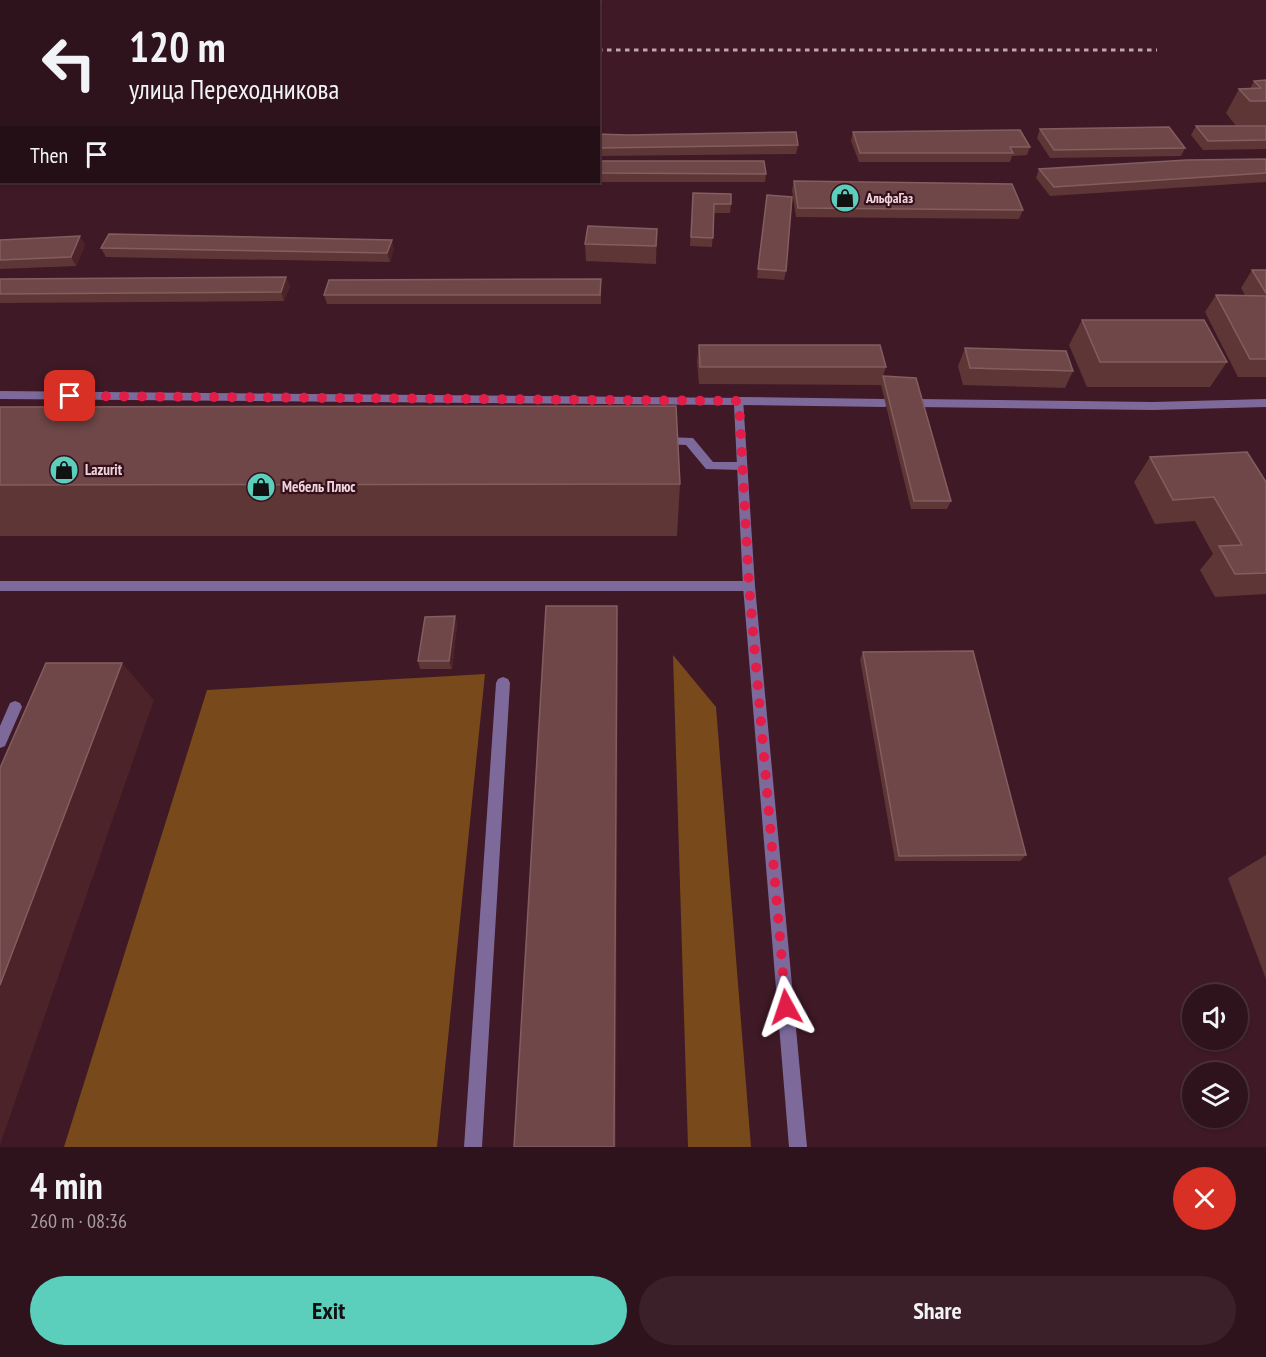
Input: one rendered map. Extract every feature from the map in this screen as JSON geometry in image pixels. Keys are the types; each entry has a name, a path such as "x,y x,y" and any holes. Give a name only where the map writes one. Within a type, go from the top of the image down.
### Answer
{"street":[{"path":"0,395 885,403"},
{"path":"739,401 749,586 798,1147"},
{"path":"917,403 1153,406 1266,403"},
{"path":"653,441 689,441 710,466 742,466"},
{"path":"0,586 749,586"},
{"path":"473,1147 503,683"},
{"path":"0,742 15,707"}],"shaded area":[{"path":"673,655 716,707 751,1147 688,1147"},
{"path":"485,674 437,1147 64,1147 207,690"}],"building":[{"path":"1266,80 1266,101 1250,101 1239,89 1261,88 1254,81"},
{"path":"1196,126 1266,126 1266,140 1208,141"},
{"path":"1169,127 1185,148 1054,150 1040,129"},
{"path":"1020,130 1030,147 1010,147 1013,153 860,153 853,132"},
{"path":"796,132 798,145 600,148 600,134"},
{"path":"1266,159 1266,173 1054,187 1039,169 1187,160"},
{"path":"600,161 764,161 766,174 600,173"},
{"path":"794,181 1012,184 1023,210 798,208"},
{"path":"693,193 731,194 731,204 714,204 713,238 691,237"},
{"path":"767,195 792,197 786,271 758,269"},
{"path":"588,226 657,229 656,246 585,244"},
{"path":"109,234 392,240 387,253 101,248"},
{"path":"80,236 71,257 0,260 0,240"},
{"path":"1252,270 1266,270 1266,293"},
{"path":"286,277 281,292 0,294 0,279"},
{"path":"601,279 600,295 324,295 329,280"},
{"path":"1216,295 1266,296 1266,359 1250,359"},
{"path":"1082,320 1204,320 1227,362 1100,362"},
{"path":"699,345 880,345 886,367 700,367"},
{"path":"965,348 1066,351 1073,371 970,368"},
{"path":"883,376 916,378 951,501 914,501"},
{"path":"676,406 680,484 0,485 0,407"},
{"path":"1247,452 1266,482 1266,573 1235,574 1219,546 1242,545 1214,497 1173,500 1150,457"},
{"path":"546,606 617,606 614,1147 514,1147"},
{"path":"455,616 449,661 418,661 425,617"},
{"path":"973,651 1026,855 899,856 863,652"},
{"path":"46,663 122,663 0,985 0,768"}],"railway":[{"path":"600,50 1157,50"}],"place":[{"name":"АльфаГаз","path":"845,198"},
{"name":"Lazurit","path":"64,470"},
{"name":"Мебель Плюс","path":"261,487"}],"route":[{"path":"70,396 739,401 749,586 786,1007"}]}
